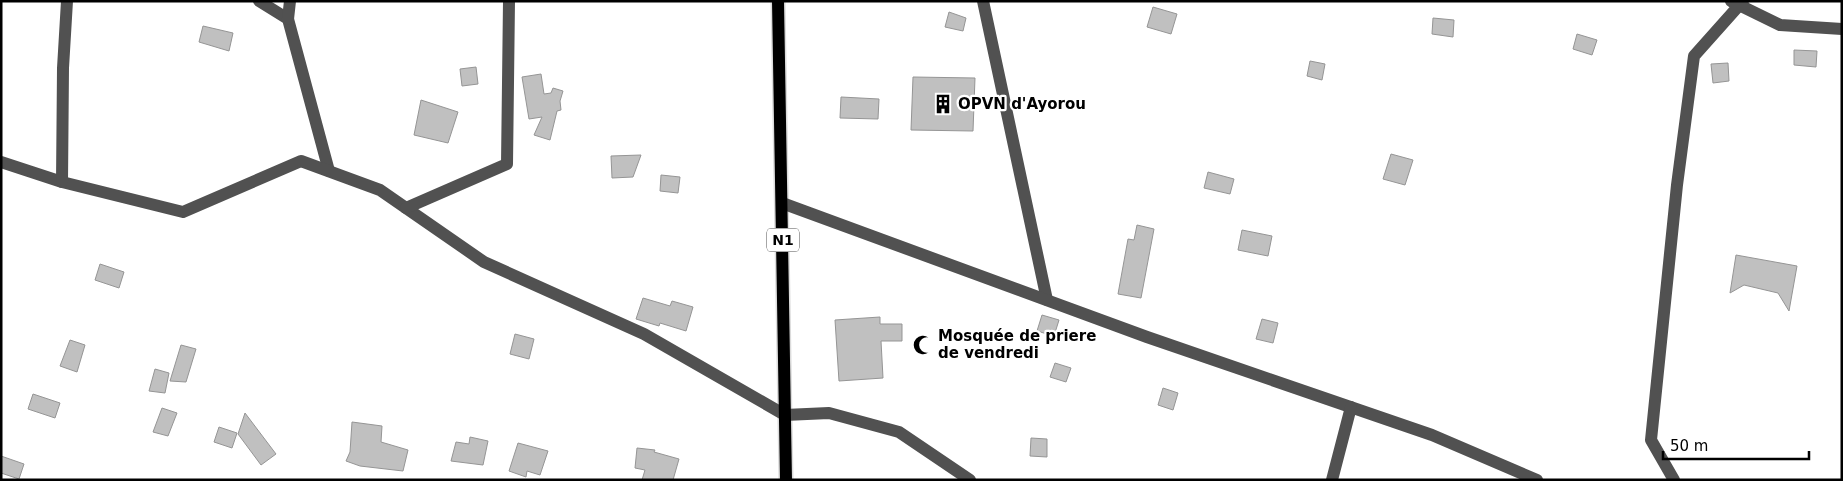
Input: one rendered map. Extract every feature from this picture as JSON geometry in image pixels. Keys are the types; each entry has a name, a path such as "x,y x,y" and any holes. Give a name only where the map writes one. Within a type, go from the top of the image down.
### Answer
{"main road":[{"name":"N1","path":"778,1 786,480"}],"street":[{"path":"62,182 63,68 67,1"},
{"path":"259,1 288,19"},
{"path":"290,1 288,19 329,171"},
{"path":"406,208 507,164 509,1"},
{"path":"983,1 1047,300"},
{"path":"1674,480 1651,440 1677,185 1694,56 1738,3 1780,25 1842,29"},
{"path":"1,162 62,182 183,212 302,161 380,190 484,262 644,334 786,415 829,413 900,432 970,480"},
{"path":"782,202 1147,337 1432,435 1537,480"},
{"path":"1332,480 1351,407"}],"building":[{"path":"1153,7 1177,14 1171,34 1147,27"},
{"path":"949,12 966,18 963,31 945,27"},
{"path":"1433,18 1454,20 1453,37 1432,34"},
{"path":"203,26 233,33 229,51 199,42"},
{"path":"1577,34 1597,40 1592,55 1573,49"},
{"path":"1794,50 1817,51 1816,67 1794,65"},
{"path":"1310,61 1325,64 1322,80 1307,76"},
{"path":"1728,63 1729,81 1713,83 1711,64"},
{"path":"476,67 478,84 462,86 460,69"},
{"path":"541,74 544,94 551,93 553,88 563,91 560,101 561,110 557,111 550,140 534,135 542,117 529,119 522,77"},
{"name":"OPVN d'Ayorou","path":"913,77 975,78 973,131 911,130"},
{"path":"841,97 879,99 878,119 840,118"},
{"path":"421,100 458,112 448,143 414,135"},
{"path":"1391,154 1413,160 1405,185 1383,179"},
{"path":"641,155 633,177 612,178 611,156"},
{"path":"1208,172 1234,179 1230,194 1204,188"},
{"path":"661,175 680,177 678,193 660,191"},
{"path":"1137,225 1154,229 1141,298 1118,294 1128,239 1134,240"},
{"path":"1242,230 1272,236 1268,256 1238,250"},
{"path":"1736,255 1797,266 1789,311 1778,293 1744,285 1730,293"},
{"path":"100,264 124,272 119,288 95,280"},
{"path":"643,298 670,306 672,301 693,307 686,331 660,323 659,326 636,319"},
{"path":"1042,315 1059,320 1054,336 1037,331"},
{"path":"880,317 880,324 902,324 902,341 881,341 883,378 839,381 835,320"},
{"path":"1262,319 1278,323 1273,343 1256,339"},
{"path":"515,334 534,339 529,359 510,354"},
{"path":"70,340 85,345 77,372 60,366"},
{"path":"181,345 196,349 186,382 170,381"},
{"path":"1055,363 1071,368 1066,382 1050,377"},
{"path":"155,369 169,373 165,393 149,391"},
{"path":"1163,388 1178,393 1173,410 1158,405"},
{"path":"33,394 60,403 55,418 28,409"},
{"path":"162,408 177,413 168,436 153,432"},
{"path":"245,413 276,454 261,465 238,434"},
{"path":"352,422 382,426 381,442 408,450 403,471 360,466 346,461 350,452"},
{"path":"219,427 237,433 232,448 214,442"},
{"path":"470,437 488,441 483,465 451,461 456,442 469,444"},
{"path":"1031,438 1047,439 1047,457 1030,456"},
{"path":"518,443 548,451 540,475 527,471 526,477 509,471"},
{"path":"637,448 655,450 654,452 679,459 673,480 642,480 645,470 635,468"},
{"path":"1,456 24,464 19,479 1,473"}],"place":[{"name":"OPVN d'Ayorou","path":"943,104"},
{"name":"Mosquée de priere de vendredi","path":"923,345"}]}
